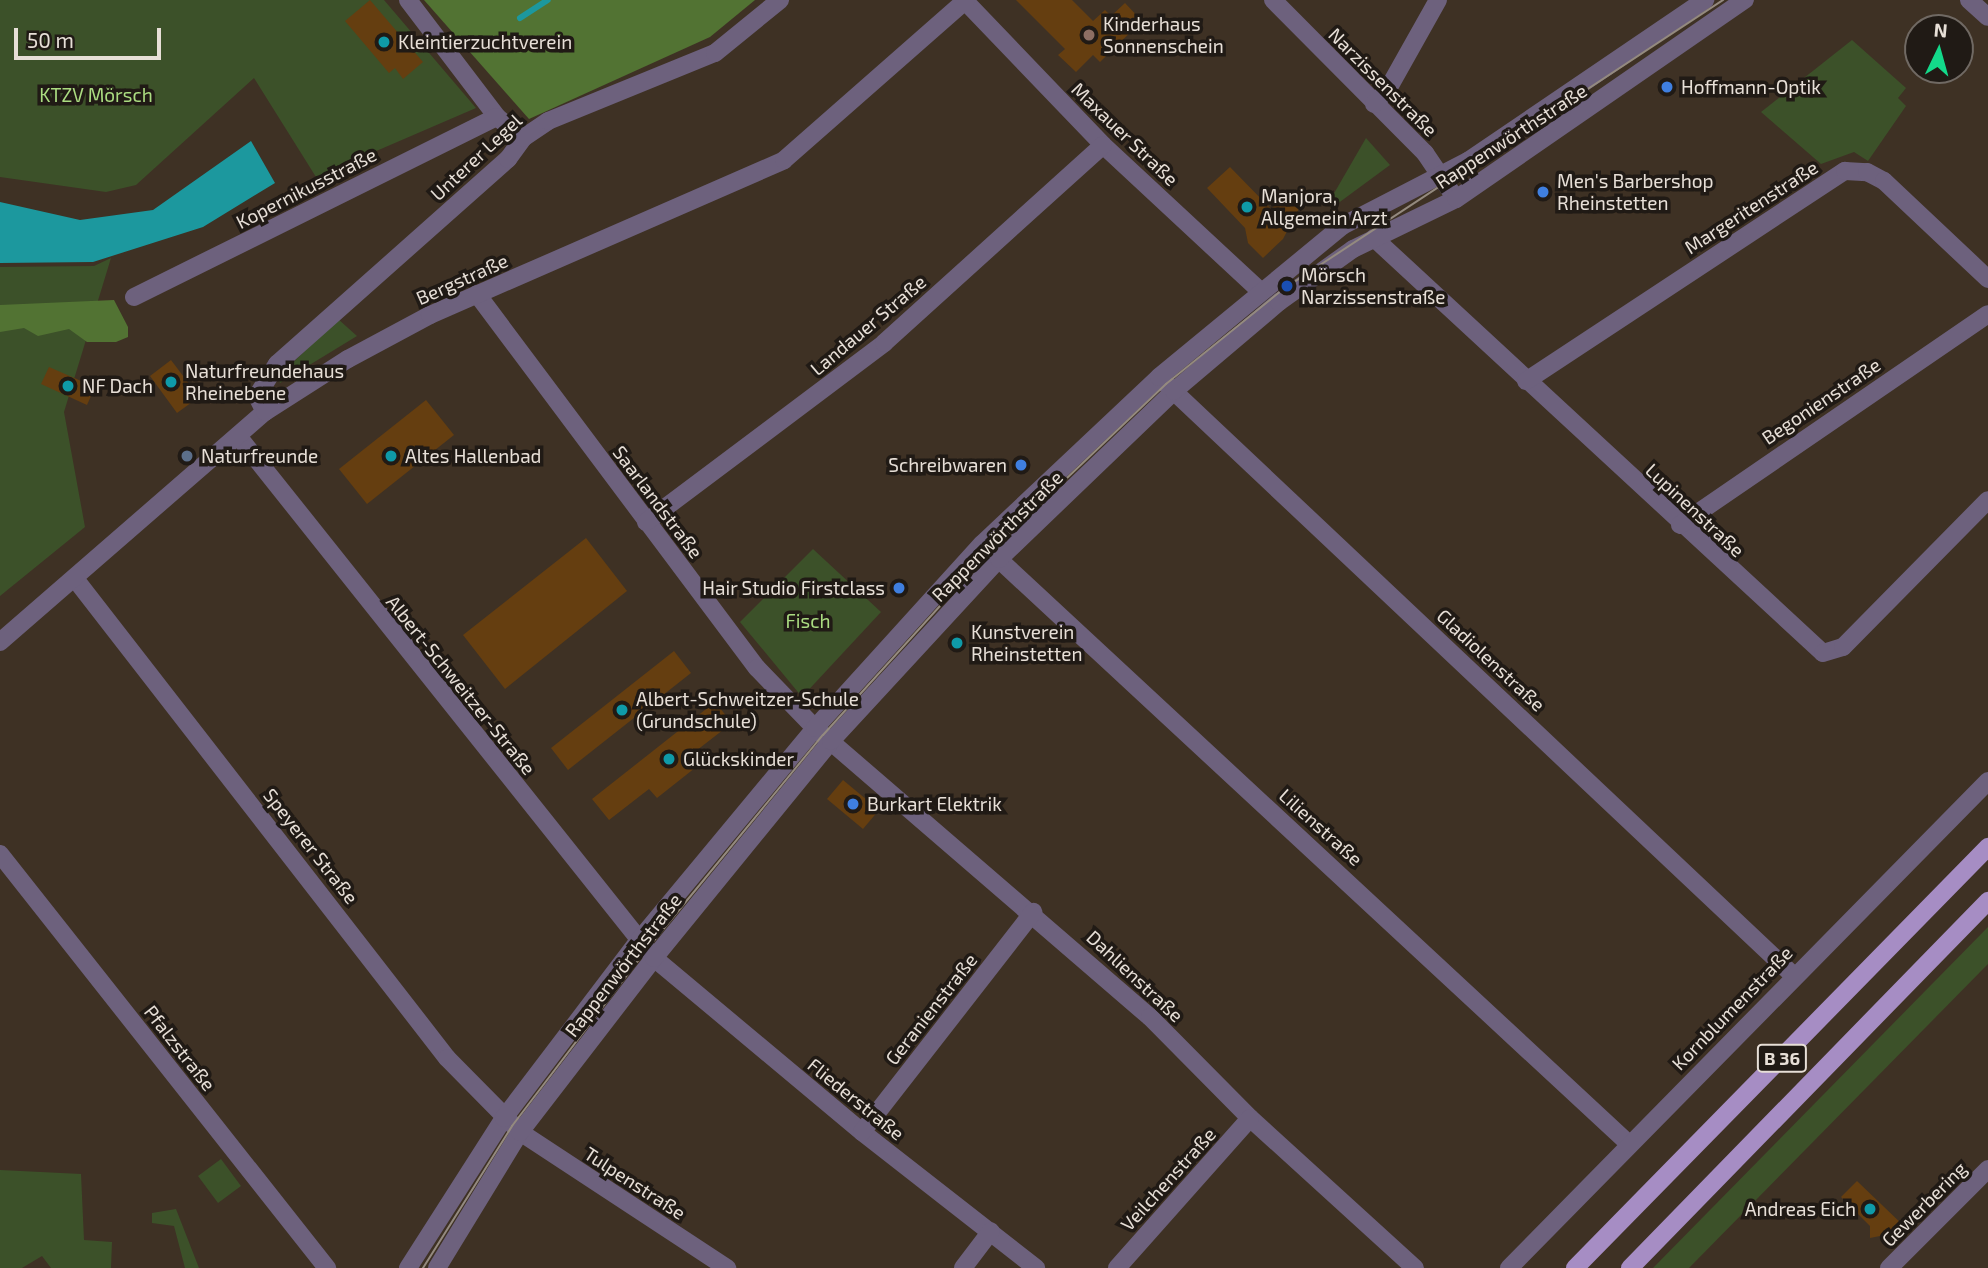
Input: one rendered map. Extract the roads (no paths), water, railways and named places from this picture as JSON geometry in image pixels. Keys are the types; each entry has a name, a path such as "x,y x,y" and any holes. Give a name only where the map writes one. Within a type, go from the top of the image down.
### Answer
{"main road":[{"name":"B 36","path":"1575,1268 1988,847"},
{"name":"B 36","path":"1630,1268 1988,901"}],"street":[{"path":"408,0 497,117 523,138"},
{"name":"Unterer Legel","path":"265,412 257,396 277,364 508,159 523,138 548,121 715,53 780,0"},
{"name":"Narzissenstraße","path":"1273,0 1441,175 1456,199"},
{"path":"1374,104 1388,89 1437,0"},
{"name":"Rappenwörthstraße","path":"408,1268 504,1118 640,939 815,728 982,544 1159,377 1342,226 1415,183 1441,175 1705,0"},
{"name":"Rappenwörthstraße","path":"437,1268 520,1132 654,958 831,741 999,559 1174,391 1279,302 1374,238 1456,199 1745,0"},
{"path":"1969,0 1988,17"},
{"name":"Maxauer Straße","path":"966,1 1103,145 1260,291"},
{"name":"Bergstraße","path":"0,642 76,580 265,412 348,359 477,294 784,160 966,1"},
{"name":"Kopernikusstraße","path":"134,297 497,117"},
{"name":"Landauer Straße","path":"646,522 884,343 1103,145"},
{"name":"Margeritenstraße","path":"1526,381 1844,171 1867,172 1884,181 1988,279"},
{"name":"Lupinenstraße","path":"1374,238 1811,648 1833,653 1988,500"},
{"name":"Saarlandstraße","path":"477,294 757,668 815,728"},
{"name":"Begonienstraße","path":"1680,524 1988,314"},
{"name":"Gladiolenstraße","path":"1159,377 1793,975"},
{"name":"Albert-Schweitzer-Straße","path":"238,436 654,958"},
{"name":"Lilienstraße","path":"982,544 1629,1144"},
{"name":"Speyerer Straße","path":"76,580 447,1058 520,1132"},
{"name":"Dahlienstraße","path":"815,728 1033,912 1250,1118 1415,1268"},
{"name":"Kornblumenstraße","path":"1508,1268 1793,975 1988,780"},
{"name":"Pfalzstraße","path":"0,854 327,1268"},
{"name":"Geranienstraße","path":"862,1132 1033,912"},
{"name":"Fliederstraße","path":"654,958 862,1132 1035,1268"},
{"name":"Veilchenstraße","path":"1117,1268 1250,1118"},
{"name":"Tulpenstraße","path":"520,1132 727,1268"},
{"name":"Gewerbering","path":"1889,1268 1988,1169"},
{"path":"963,1268 991,1231"}],"water":[{"path":"251,141 275,183 203,227 93,262 0,263 0,202 80,220 153,210"}],"waterway":[{"path":"520,18 548,0"}],"tram line":[{"path":"423,1268 512,1126 647,949 823,735 990,551 1166,384 1282,290 1723,0"}],"place":[{"name":"Kinderhaus Sonnenschein","path":"1089,35"},
{"name":"Kleintierzuchtverein","path":"384,42"},
{"name":"Hoffmann-Optik","path":"1667,87"},
{"name":"Men's Barbershop Rheinstetten","path":"1543,192"},
{"name":"Manjora, Allgemein Arzt","path":"1247,207"},
{"name":"Mörsch Narzissenstraße","path":"1287,286"},
{"name":"Naturfreundehaus Rheinebene","path":"171,382"},
{"name":"NF Dach","path":"68,386"},
{"name":"Naturfreunde","path":"187,456"},
{"name":"Altes Hallenbad","path":"391,456"},
{"name":"Schreibwaren","path":"1021,465"},
{"name":"Hair Studio Firstclass","path":"899,588"},
{"name":"Kunstverein Rheinstetten","path":"957,643"},
{"name":"Albert-Schweitzer-Schule (Grundschule)","path":"622,710"},
{"name":"Glückskinder","path":"669,759"},
{"name":"Burkart Elektrik","path":"853,804"},
{"name":"Andreas Eich","path":"1870,1209"}],"park label":[{"name":"KTZV Mörsch","path":"96,95"},
{"name":"Fisch","path":"808,621"}]}
